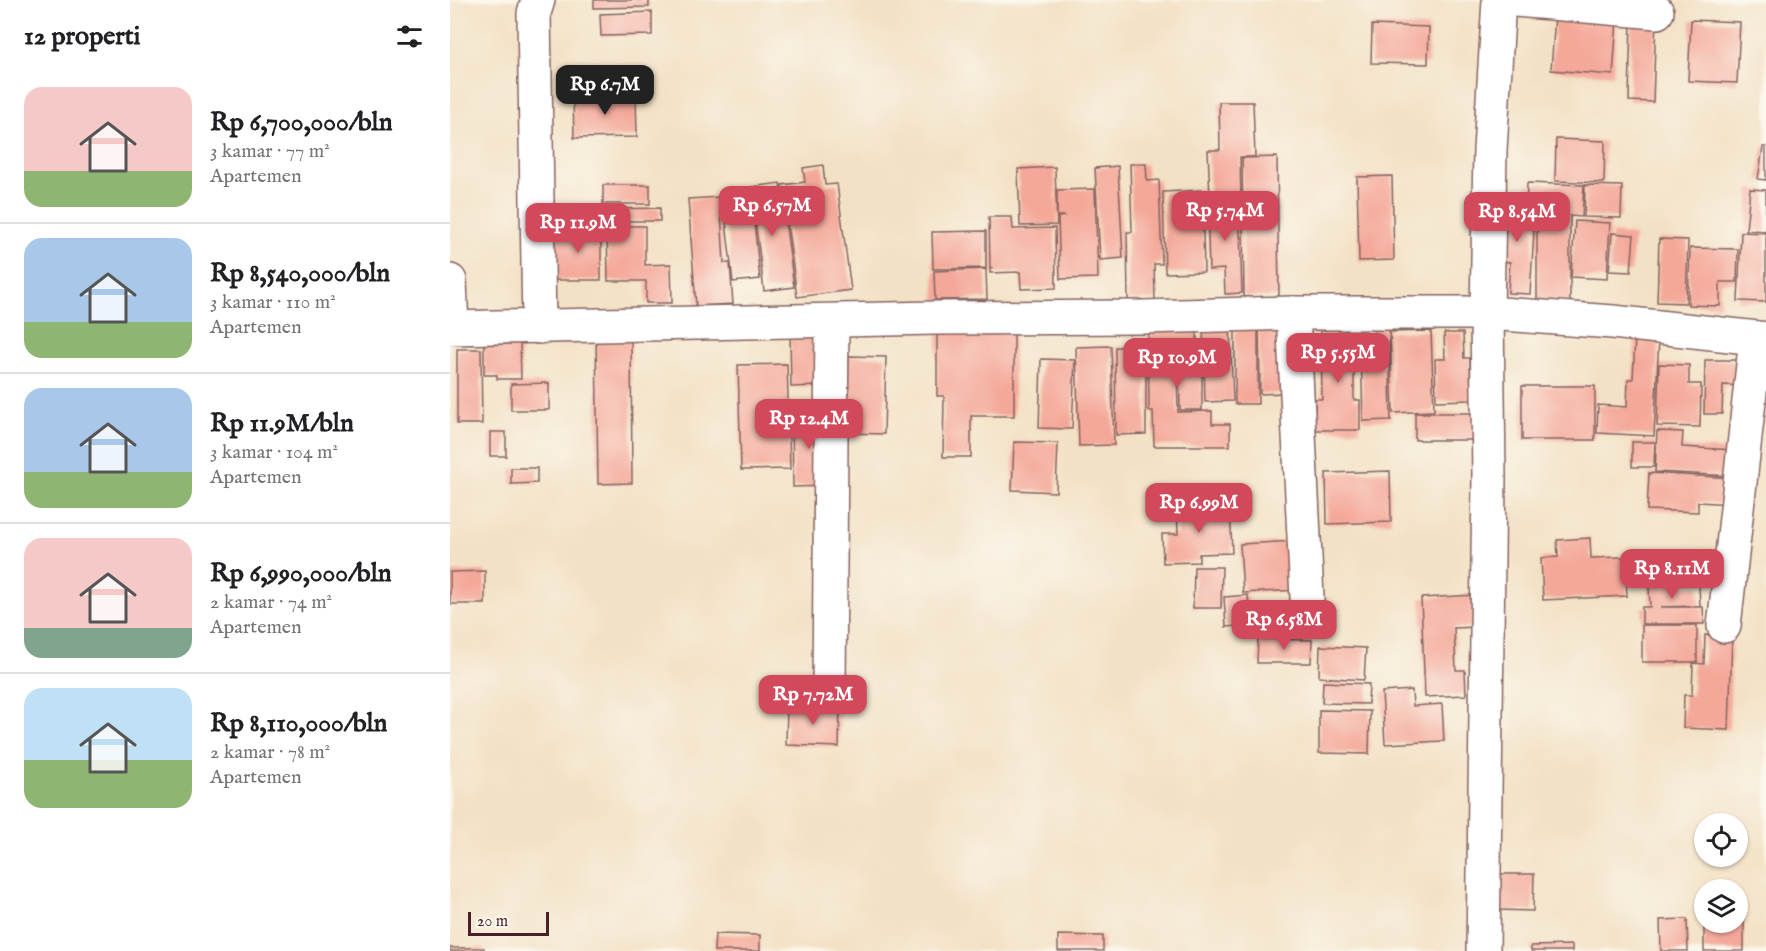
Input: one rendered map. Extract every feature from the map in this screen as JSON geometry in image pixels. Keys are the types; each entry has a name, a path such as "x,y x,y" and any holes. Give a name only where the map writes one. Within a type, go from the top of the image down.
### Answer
{"street":[{"path":"538,0 534,13 539,327"},
{"path":"1483,951 1489,478 1487,314 1490,150 1499,0"},
{"path":"1515,0 1657,12"},
{"path":"450,281 451,328 1293,313 1487,314 1612,322 1761,339 1724,626"},
{"path":"1293,313 1308,618"},
{"path":"829,688 832,321"}],"building":[{"path":"594,0 649,0 649,7 594,8"},
{"path":"652,12 652,35 601,36 600,14"},
{"path":"1555,16 1617,21 1613,75 1551,70"},
{"path":"1631,16 1656,18 1653,102 1629,101"},
{"path":"1691,20 1740,22 1737,83 1688,81"},
{"path":"1372,25 1429,27 1428,64 1371,63"},
{"path":"636,95 637,137 574,138 573,96"},
{"path":"1219,102 1253,102 1255,157 1240,157 1241,197 1210,198 1208,150 1220,150"},
{"path":"1556,139 1605,141 1604,183 1555,181"},
{"path":"1763,147 1766,147 1766,180 1758,179"},
{"path":"1277,157 1279,297 1244,297 1242,158"},
{"path":"1130,164 1146,164 1147,181 1159,180 1162,264 1154,264 1155,300 1128,300 1127,232 1132,232"},
{"path":"823,165 825,185 837,184 851,290 797,297 782,185 805,182 803,168"},
{"path":"1118,166 1123,258 1100,260 1095,168"},
{"path":"1055,167 1057,225 1020,226 1018,169"},
{"path":"1392,176 1394,260 1359,261 1357,177"},
{"path":"780,183 794,287 764,291 751,187"},
{"path":"1527,183 1584,185 1582,217 1570,216 1570,303 1537,303 1537,216 1561,215 1526,214"},
{"path":"603,185 650,185 650,204 603,204"},
{"path":"1585,185 1622,186 1621,218 1584,217"},
{"path":"1095,189 1098,278 1060,279 1058,217 1065,216 1057,216 1057,190"},
{"path":"1750,189 1766,190 1766,231 1746,230"},
{"path":"1202,190 1204,272 1165,273 1163,192"},
{"path":"751,194 760,279 733,282 723,196"},
{"path":"1502,195 1524,196 1524,215 1535,216 1530,294 1508,293 1510,262 1498,261"},
{"path":"720,197 724,263 730,263 733,304 696,306 688,199"},
{"path":"1239,199 1242,293 1225,294 1224,269 1209,270 1207,200"},
{"path":"660,208 660,221 609,221 608,209"},
{"path":"989,217 1012,217 1013,229 1055,228 1056,288 1021,289 1020,272 990,273 990,269 993,268 990,268"},
{"path":"577,221 601,221 601,280 552,280 551,235 577,235"},
{"path":"1575,221 1610,223 1607,279 1571,277"},
{"path":"607,226 645,226 645,265 671,264 672,303 646,303 646,281 608,281"},
{"path":"986,231 986,268 933,269 932,232"},
{"path":"1741,232 1766,233 1766,302 1738,301"},
{"path":"1612,233 1634,235 1631,272 1609,271"},
{"path":"1659,239 1688,240 1686,303 1657,302"},
{"path":"1690,248 1738,249 1737,282 1720,282 1720,306 1688,305"},
{"path":"986,269 987,299 935,300 934,271"},
{"path":"1197,322 1197,367 1177,367 1178,412 1212,411 1212,424 1230,424 1230,446 1154,446 1153,411 1149,411 1148,323"},
{"path":"1203,327 1230,327 1233,401 1205,402"},
{"path":"1235,327 1258,327 1258,404 1235,404"},
{"path":"1259,327 1284,327 1284,393 1260,394"},
{"path":"1374,328 1389,328 1391,420 1363,421 1361,348 1374,348"},
{"path":"1321,330 1354,330 1354,400 1360,400 1360,430 1315,430 1315,399 1322,399"},
{"path":"1431,331 1434,411 1393,413 1390,332"},
{"path":"937,332 1014,333 1014,416 971,416 971,457 943,457 944,396 937,396"},
{"path":"1444,333 1463,333 1464,358 1470,358 1471,400 1436,401 1435,359 1445,359"},
{"path":"790,334 817,334 818,386 791,387"},
{"path":"484,336 520,340 521,379 497,379 497,375 484,375"},
{"path":"596,336 631,336 632,483 598,484"},
{"path":"1635,337 1659,338 1654,436 1597,433 1598,405 1627,407 1628,379 1633,379"},
{"path":"1111,346 1114,445 1079,446 1076,347"},
{"path":"1115,347 1146,347 1146,434 1116,435"},
{"path":"457,349 481,349 482,424 457,424"},
{"path":"849,356 886,357 884,434 847,433"},
{"path":"1041,359 1075,360 1072,429 1039,428"},
{"path":"1705,360 1744,360 1744,386 1723,385 1722,414 1704,414"},
{"path":"787,364 790,469 741,470 738,365"},
{"path":"1659,364 1689,365 1689,384 1701,384 1700,427 1657,426"},
{"path":"1179,368 1202,368 1202,410 1180,410"},
{"path":"549,383 549,410 511,410 511,384"},
{"path":"1522,386 1595,386 1595,440 1522,440"},
{"path":"1415,413 1482,413 1482,440 1415,440"},
{"path":"792,414 826,414 826,486 793,487"},
{"path":"1657,431 1683,432 1682,447 1735,450 1733,476 1655,472"},
{"path":"490,432 506,432 506,456 490,456"},
{"path":"1014,442 1058,443 1056,492 1012,490"},
{"path":"1632,442 1655,442 1654,467 1632,467"},
{"path":"511,468 537,468 537,483 511,484"},
{"path":"1390,471 1391,522 1327,524 1326,473"},
{"path":"1649,473 1733,478 1732,504 1698,502 1698,512 1647,510"},
{"path":"1230,505 1232,553 1199,554 1199,562 1163,563 1162,534 1178,534 1177,507"},
{"path":"1590,538 1591,558 1625,557 1627,596 1543,600 1541,558 1558,557 1557,540"},
{"path":"1296,541 1298,590 1243,593 1240,544"},
{"path":"1194,567 1222,567 1221,608 1193,608"},
{"path":"1677,568 1677,585 1699,585 1700,606 1660,607 1703,607 1704,624 1642,624 1642,607 1650,607 1648,569"},
{"path":"485,571 485,604 450,604 450,572"},
{"path":"1248,595 1249,608 1290,606 1291,622 1226,627 1224,597"},
{"path":"1476,595 1478,627 1454,628 1456,670 1465,670 1466,695 1425,697 1421,598"},
{"path":"1642,625 1697,625 1697,662 1642,662"},
{"path":"1705,635 1732,636 1729,730 1683,728 1684,695 1692,695 1693,663 1704,664"},
{"path":"1258,639 1312,640 1311,663 1257,663"},
{"path":"1320,646 1366,648 1364,680 1319,677"},
{"path":"1323,682 1369,684 1368,704 1322,703"},
{"path":"1412,690 1413,706 1442,704 1444,741 1385,744 1382,692"},
{"path":"787,704 840,706 839,747 786,745"},
{"path":"1319,710 1370,711 1369,754 1319,753"},
{"path":"1497,874 1534,874 1533,911 1497,910"},
{"path":"1687,919 1688,951 1661,951 1660,920"},
{"path":"1704,933 1744,933 1744,951 1704,951"},
{"path":"715,934 760,935 760,951 714,951"},
{"path":"1058,935 1103,936 1103,951 1058,951"},
{"path":"1572,945 1572,951 1531,951 1531,946"},
{"path":"450,948 484,948 484,951 450,951"}]}
